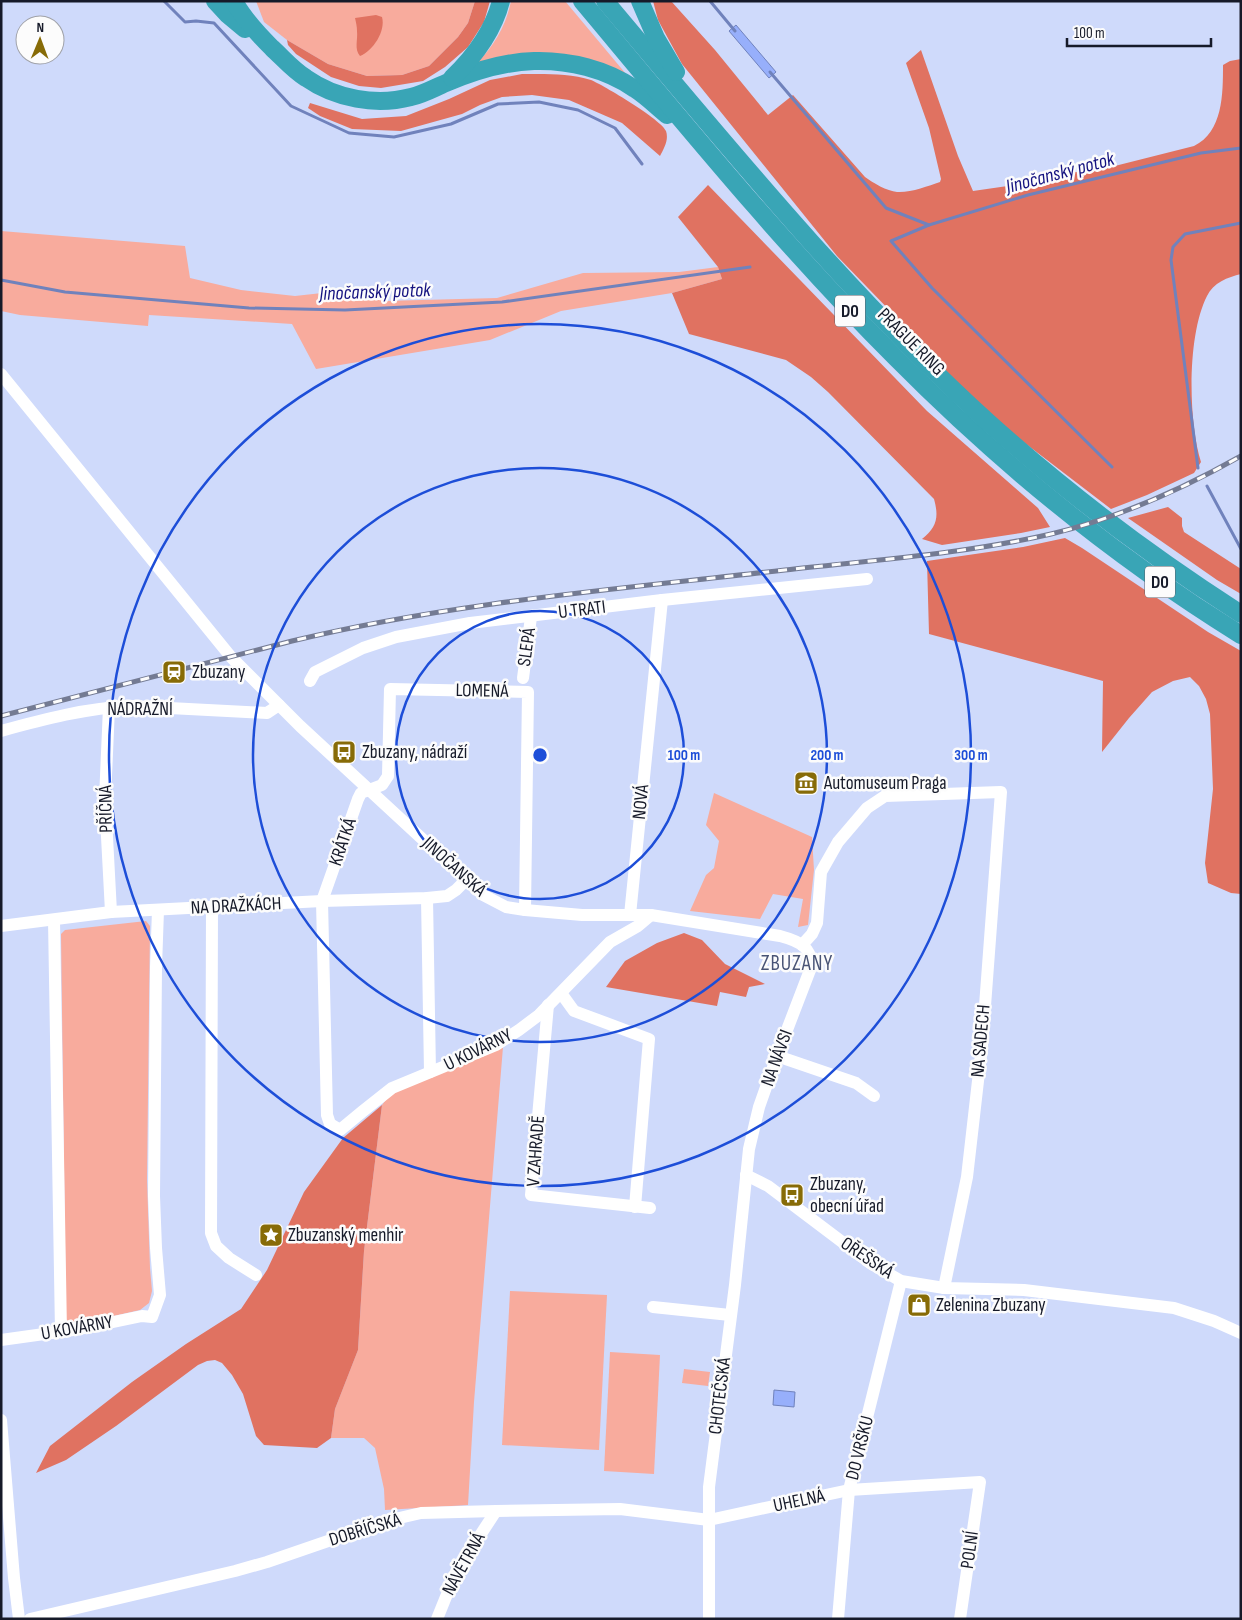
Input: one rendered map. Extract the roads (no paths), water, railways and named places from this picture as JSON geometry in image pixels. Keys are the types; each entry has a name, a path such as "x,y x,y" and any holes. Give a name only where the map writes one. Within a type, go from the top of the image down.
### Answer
{"highway":[{"path":"215,1 237,22 265,41"},
{"path":"229,1 238,8 265,41 295,70 313,83 331,92 357,99 376,101 402,99 479,71 517,62 552,61 591,68 611,75 636,89 705,148"},
{"path":"446,83 463,67 483,42 494,23 501,1"},
{"name":"PRAGUE RING","path":"582,1 705,148 807,265 890,352 970,430 1058,505 1116,550 1173,591 1241,635"},
{"name":"PRAGUE RING","path":"605,1 706,121 824,256 913,350 988,421 1078,499 1204,591 1241,614"},
{"path":"640,1 656,38 706,121"}],"street":[{"name":"JINOČANSKÁ","path":"1,374 231,657 370,791 466,880 492,901 506,907 524,910 582,915 652,915 780,936 792,939 802,945"},
{"name":"U TRATI","path":"310,681 315,672 362,648 396,637 470,623 662,600 867,579"},
{"name":"NOVÁ","path":"630,915 662,600"},
{"name":"SLEPÁ","path":"523,678 531,617"},
{"name":"LOMENÁ","path":"370,791 382,785 388,776 390,689 528,692 524,910"},
{"name":"NÁDRAŽNÍ","path":"1,731 64,714 109,707 132,706 267,713 279,705"},
{"name":"PŘÍČNÁ","path":"109,707 104,799 111,912"},
{"name":"KRÁTKÁ","path":"322,901 358,799 362,793 370,791"},
{"name":"NA SADECH","path":"802,945 812,934 817,923 821,872 838,842 867,808 886,796 1001,792 982,1046 967,1177 944,1288"},
{"name":"NA DRAŽKÁCH","path":"1,926 111,912 322,901 427,898 447,896 466,880"},
{"path":"427,898 430,1072"},
{"name":"U KOVÁRNY","path":"322,901 327,1115 330,1124 340,1130 392,1088 496,1045 539,1015 610,942 638,926 652,915"},
{"path":"212,907 210,1233 216,1246 229,1258 256,1275"},
{"name":"U KOVÁRNY","path":"1,1340 61,1332 142,1316 152,1317 160,1295 154,1196 158,910"},
{"path":"54,920 61,1332"},
{"name":"NA NÁVSI","path":"746,1175 754,1127 777,1056 810,970 811,958 807,949 802,945"},
{"path":"561,993 574,1011 649,1039 635,1207"},
{"name":"V ZAHRADĚ","path":"548,1006 531,1195 650,1208"},
{"path":"777,1056 856,1083 874,1096"},
{"name":"OŘEŠSKÁ","path":"746,1175 768,1186 870,1263 901,1281 944,1288 1024,1290 1174,1308 1214,1321 1241,1333"},
{"name":"CHOTEČSKÁ","path":"709,1619 711,1472 746,1175"},
{"name":"DO VRŠKU","path":"838,1619 850,1490 901,1281"},
{"path":"653,1307 730,1316"},
{"path":"1,1420 19,1619"},
{"name":"UHELNÁ","path":"709,1520 850,1490 980,1482"},
{"name":"POLNÍ","path":"960,1619 980,1482"},
{"name":"DOBŘÍČSKÁ","path":"30,1619 235,1571 386,1521 421,1513 496,1510 633,1510 709,1520"},
{"name":"NÁVĚTRNÁ","path":"437,1619 456,1572 496,1510"}],"water":[{"path":"736,25 776,72 769,78 729,31"},
{"path":"774,1390 795,1392 794,1407 773,1405"}],"waterway":[{"path":"164,1 185,22 214,23 291,106 349,133 394,137 451,124 498,104 539,102 578,110 615,128 642,164"},
{"path":"710,1 735,31"},
{"path":"770,72 886,208 929,225"},
{"name":"Jinočanský potok","path":"1112,467 932,288 891,241 929,225 1028,195 1201,153 1241,148"},
{"path":"1198,468 1171,260 1173,247 1185,234 1241,223"},
{"name":"Jinočanský potok","path":"1,280 65,292 249,308 345,310 502,302 750,267"},
{"path":"1207,486 1241,549"}],"railway":[{"path":"1,716 292,641 414,616 537,598 919,556 1018,541 1101,520 1149,502 1241,456"}],"place":[{"name":"Zbuzany","path":"174,672"},
{"name":"Zbuzany, nádraží","path":"344,752"},
{"name":"Automuseum Praga","path":"806,783"},
{"name":"Zbuzany, obecní úřad","path":"792,1195"},
{"name":"Zbuzanský menhir","path":"271,1235"},
{"name":"Zelenina Zbuzany","path":"919,1305"}],"district":[{"name":"ZBUZANY","path":"797,963"}]}
